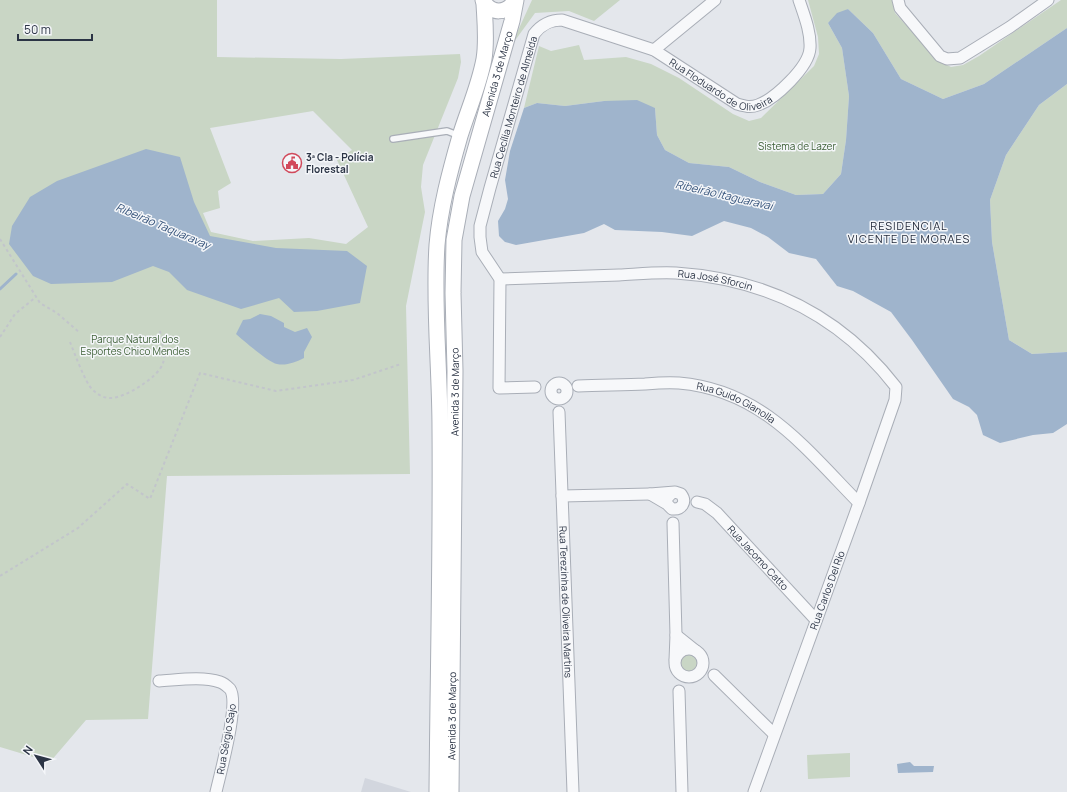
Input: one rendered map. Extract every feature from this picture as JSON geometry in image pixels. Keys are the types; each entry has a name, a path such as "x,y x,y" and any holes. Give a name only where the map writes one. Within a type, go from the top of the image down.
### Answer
{"main road":[{"path":"484,2 492,10 501,11 508,8 515,0"},
{"name":"Avenida 3 de Março","path":"451,792 455,364 453,287 454,240 462,196 512,21 515,0"},
{"name":"Avenida 3 de Março","path":"437,792 440,428 437,246 440,220 460,136 481,74 486,43 484,2"}],"street":[{"path":"654,50 715,0"},
{"name":"Rua Floduardo de Oliveira","path":"654,50 737,104 748,107 758,105 781,89 802,68 808,58 810,49 809,36 799,0"},
{"path":"898,0 900,8 940,56 947,59 960,58 1010,27 1048,0"},
{"name":"Rua Cecília Monteiro de Almeida","path":"500,279 482,252 480,226 534,34 538,28 552,21 562,20 654,50"},
{"name":"Rua José Sforcin","path":"500,279 676,273 721,278 748,285 769,292 791,302 841,331 863,350 896,387"},
{"name":"Rua Guido Glanolla","path":"500,279 499,388 535,387 559,392 578,386 677,383 712,389 735,397 756,407 778,423 794,437 859,503"},
{"name":"Rua Carlos Del Rio","path":"754,792 859,503 895,400 896,387"},
{"name":"Rua Terezinha de Oliveira Martins","path":"559,392 574,792"},
{"path":"674,507 684,503 684,499 677,493 667,498 674,507 675,664 679,691 682,792"},
{"name":"Rua Jacomo Catto","path":"562,496 677,493 705,504 717,513 816,620"},
{"path":"650,494 674,507 697,502"},
{"path":"676,635 699,655 714,675 774,734"},
{"path":"699,655 688,650 679,653 675,664 680,674 686,677 714,675"},
{"path":"679,691 702,667 699,655"},
{"name":"Rua Sérgio Sajo","path":"159,681 208,679 222,682 230,690 233,700 232,716 216,792"}],"lane":[{"path":"393,140 447,131 460,136"}],"path":[{"path":"0,239 40,303 57,313 80,333"},
{"path":"0,337 15,314 36,297"},
{"path":"70,342 91,388 101,396 111,398 120,397 131,392 149,380 163,365 164,359 160,330"},
{"path":"0,576 78,528 127,484 150,499 200,373 276,391 353,380 401,364"}],"shaded area":[{"path":"365,778 411,792 361,792"}],"green space":[{"name":"Parque Natural dos Esportes Chico Mendes","path":"0,0 217,0 217,57 341,59 460,54 461,62 458,78 423,165 421,187 425,212 406,306 410,474 167,476 148,719 86,720 50,762 0,747","holes":["313,111 352,150 337,160 368,227 346,244 309,238 253,241 211,232 203,213 220,208 218,191 231,183 210,128"]},
{"path":"532,0 620,0 594,21 569,11 535,13 511,46"},
{"name":"Sistema de Lazer","path":"808,0 892,0 895,13 939,61 951,67 963,65 979,56 1061,0 1067,0 1067,28 984,84 943,99 901,79 873,33 848,9 828,23 842,48 849,96 846,140 841,174 823,194 796,195 760,182 729,167 689,163 665,150 657,135 655,108 604,101 565,106 537,103 524,108 539,46 551,51 579,45 584,60 626,57 651,64 679,78 733,114 749,121 761,118 814,66 819,54 818,37"},
{"path":"1067,84 1067,352 1032,354 1009,340 992,242 990,200 1006,155 1039,105"},
{"path":"689,652 697,655 700,663 697,671 689,674 681,671 678,663 681,655"},
{"path":"850,753 850,777 808,779 807,755"}],"water":[{"name":"Ribeirão Itaguaravai","path":"848,9 873,33 901,79 943,99 984,84 1067,28 1067,84 1039,105 1006,155 990,200 992,242 1009,340 1032,354 1067,352 1067,424 1053,433 1033,435 1000,443 983,435 977,415 969,407 953,399 891,312 853,291 837,286 816,259 789,253 768,237 751,228 724,221 692,236 662,232 615,230 604,224 584,233 516,245 505,242 499,236 498,221 505,209 508,199 505,180 510,151 524,108 537,103 565,106 604,101 637,100 655,108 657,135 665,150 689,163 729,167 760,182 796,195 823,194 841,174 846,140 849,96 842,48 828,23 837,13"},
{"path":"146,149 180,157 194,202 210,236 276,248 347,251 367,266 360,303 317,311 294,312 279,298 241,309 187,290 169,272 153,266 112,282 51,284 33,276 9,244 12,226 30,197 57,181"},
{"path":"260,314 271,316 284,323 284,327 295,332 307,328 312,337 304,352 304,358 287,364 277,364 262,355 236,334 243,320 250,319"},
{"path":"910,762 914,766 934,766 933,772 898,773 897,764"}],"waterway":[{"name":"Ribeirão Taquaravay","path":"0,289 16,274"}],"place":[{"name":"3ª CIa - Polícia Florestal","path":"292,163"}],"district":[{"name":"RESIDENCIAL VICENTE DE MORAES","path":"909,232"}]}
